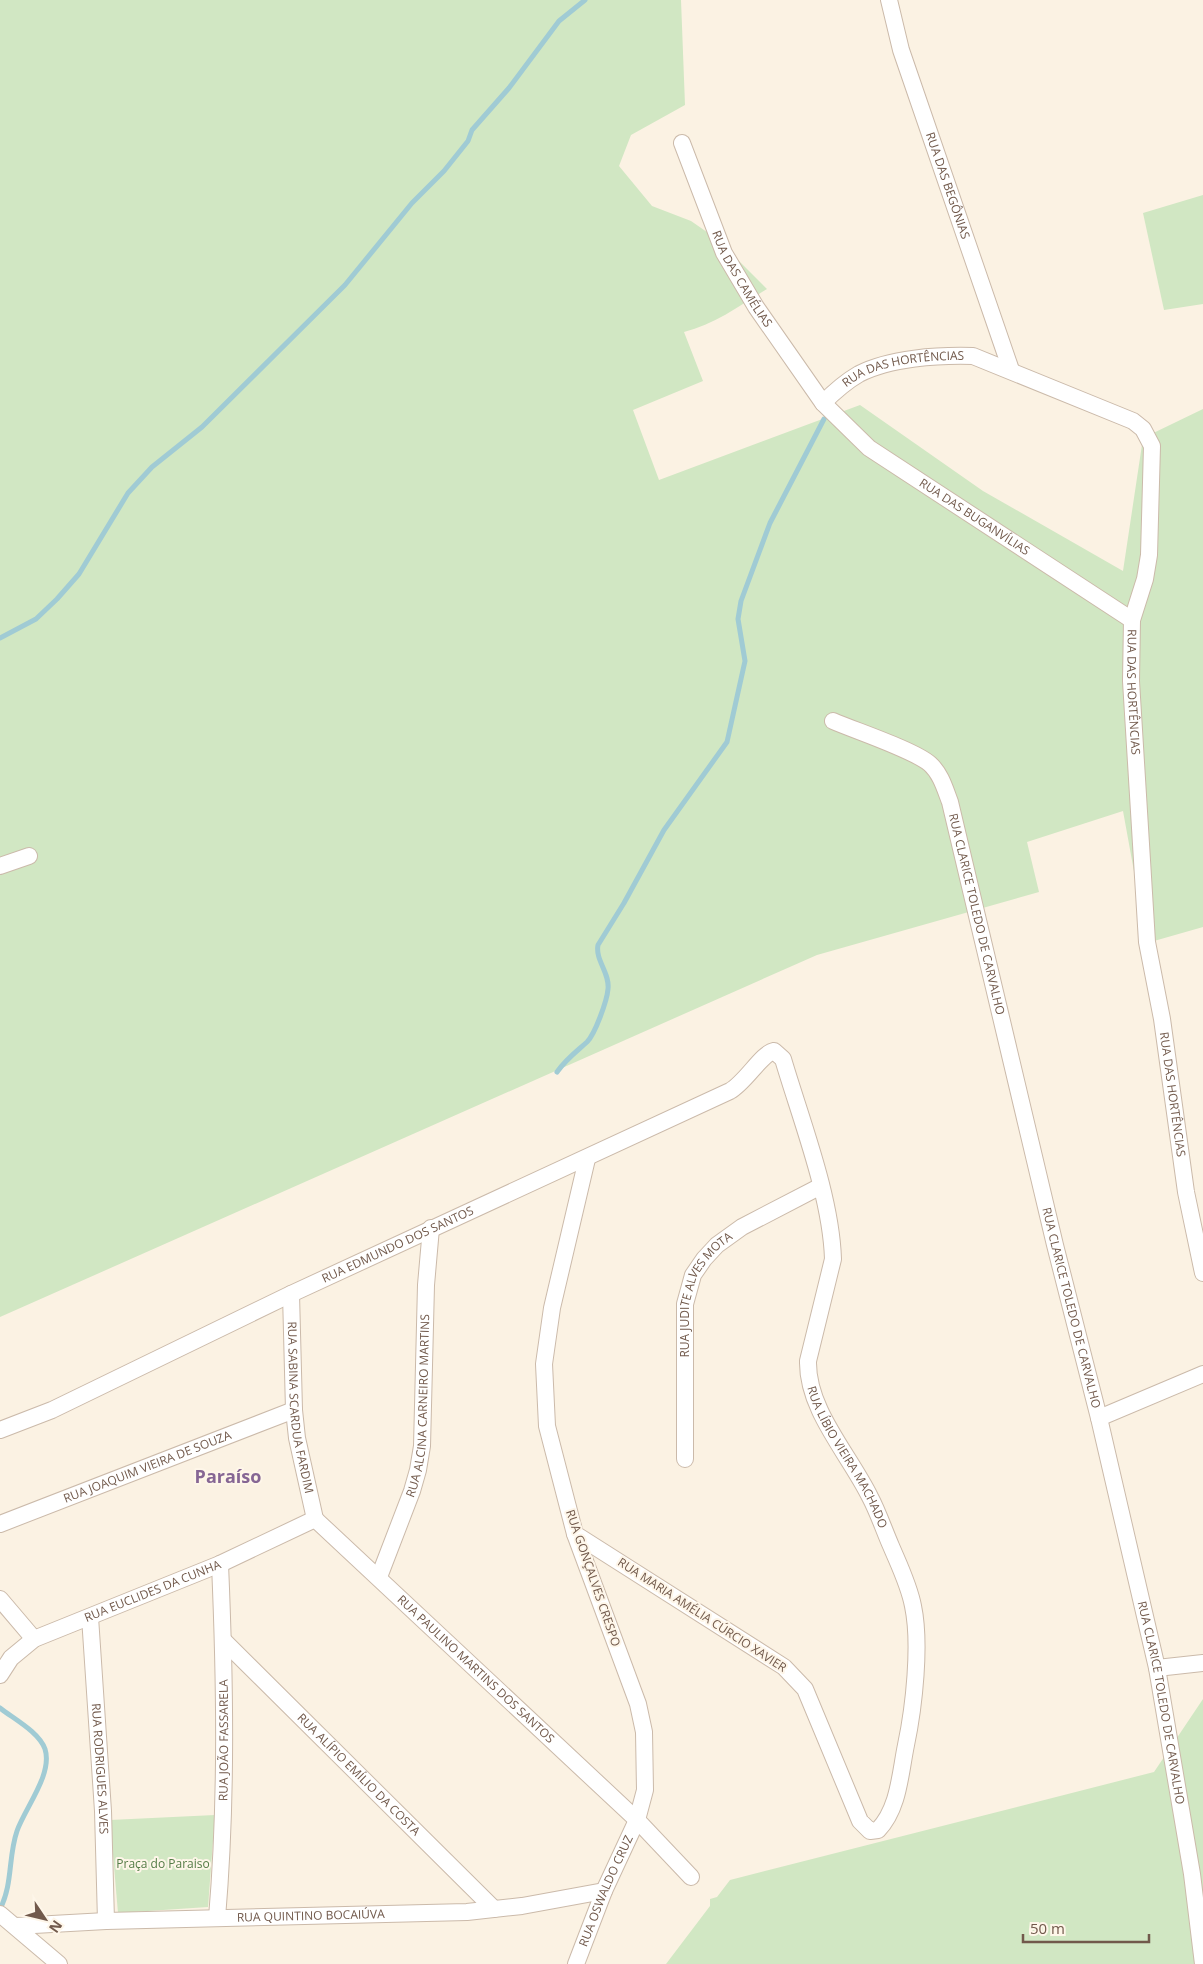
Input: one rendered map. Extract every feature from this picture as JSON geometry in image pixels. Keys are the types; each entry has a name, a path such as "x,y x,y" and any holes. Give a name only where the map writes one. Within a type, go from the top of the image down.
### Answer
{"street":[{"name":"RUA DAS BEGÔNIAS","path":"889,0 901,50 1011,370"},
{"name":"RUA DAS CAMÉLIAS","path":"682,143 724,253 756,307 823,403"},
{"name":"RUA DAS HORTÊNCIAS","path":"823,403 842,385 878,366 945,355 973,356 1011,370 1133,422 1149,437 1152,446 1149,555 1132,620 1131,681 1147,942 1162,1020 1186,1192 1203,1273"},
{"name":"RUA DAS BUGANVÍLIAS","path":"823,403 869,448 1132,620"},
{"name":"RUA CLARICE TOLEDO DE CARVALHO","path":"833,721 914,755 930,764 941,778 950,802 1055,1245 1099,1418 1157,1668 1192,1874 1203,1964"},
{"path":"0,866 29,856"},
{"name":"RUA EDMUNDO DOS SANTOS","path":"0,1430 52,1410 431,1228 587,1159 730,1091 744,1081 769,1052 774,1051 783,1059"},
{"name":"RUA LÍBIO VIEIRA MACHADO","path":"783,1059 821,1186 832,1245 833,1259 808,1361 808,1378 813,1398 870,1497 907,1585 913,1606 916,1632 909,1731 893,1808 886,1822 878,1830 870,1830 860,1821"},
{"name":"RUA GONÇALVES CRESPO","path":"587,1159 552,1308 544,1364 547,1426 575,1534 638,1704 644,1732 646,1763 645,1790 637,1820"},
{"name":"RUA JUDITE ALVES MOTA","path":"685,1459 685,1304 693,1275 704,1259 718,1245 742,1228 821,1186"},
{"name":"RUA ALCINA CARNEIRO MARTINS","path":"379,1577 418,1470 422,1446 426,1285 431,1228"},
{"name":"RUA SABINA SCARDUA FARDIM","path":"291,1294 294,1410 297,1438 316,1519"},
{"path":"1099,1418 1203,1374"},
{"name":"RUA JOAQUIM VIEIRA DE SOUZA","path":"0,1524 294,1410"},
{"name":"RUA PAULINO MARTINS DOS SANTOS","path":"316,1519 637,1820 691,1877"},
{"name":"RUA EUCLIDES DA CUNHA","path":"0,1675 11,1658 34,1639 220,1564 316,1519"},
{"name":"RUA MARIA AMÉLIA CÚRCIO XAVIER","path":"575,1534 784,1667 795,1677 805,1689 860,1821"},
{"name":"RUA JOÃO FASSARELA","path":"217,1918 223,1807 223,1640 220,1564"},
{"path":"0,1599 34,1639"},
{"name":"RUA RODRIGUES ALVES","path":"90,1617 103,1811 106,1921"},
{"name":"RUA ALÍPIO EMÍLIO DA COSTA","path":"223,1640 494,1909"},
{"path":"1157,1668 1203,1663"},
{"name":"RUA OSWALDO CRUZ","path":"576,1964 604,1891 637,1820"},
{"name":"RUA QUINTINO BOCAIÚVA","path":"7,1919 106,1921 494,1909 604,1891"},
{"path":"7,1919 59,1964"}],"green space":[{"path":"0,0 681,0 685,105 631,135 619,166 652,206 691,221 717,239 767,289 717,320 684,332 703,381 633,410 659,480 860,405 983,491 1123,571 1143,438 1203,409 1203,927 1147,943 1123,811 1027,842 1039,892 817,955 0,1317"},
{"path":"1203,195 1203,304 1164,310 1143,213"},
{"path":"1203,1699 1203,1964 666,1964 710,1906 710,1899 717,1897 730,1880 1154,1772"},
{"name":"Praça do Paraiso","path":"215,1815 208,1907 118,1913 110,1820"}],"waterway":[{"path":"0,638 36,619 57,599 79,574 128,493 152,467 202,427 345,285 412,203 444,171 468,141 472,130 509,88 559,21 585,0"},
{"path":"557,1072 590,1038 603,1009 608,983 599,956 598,945 624,903 664,830 727,742 745,661 738,619 741,601 770,523 824,419"},
{"path":"0,1708 26,1726 37,1737 45,1749 46,1759 42,1780 17,1831 12,1851 7,1890 0,1909"}],"district":[{"name":"Paraíso","path":"228,1477"}]}
